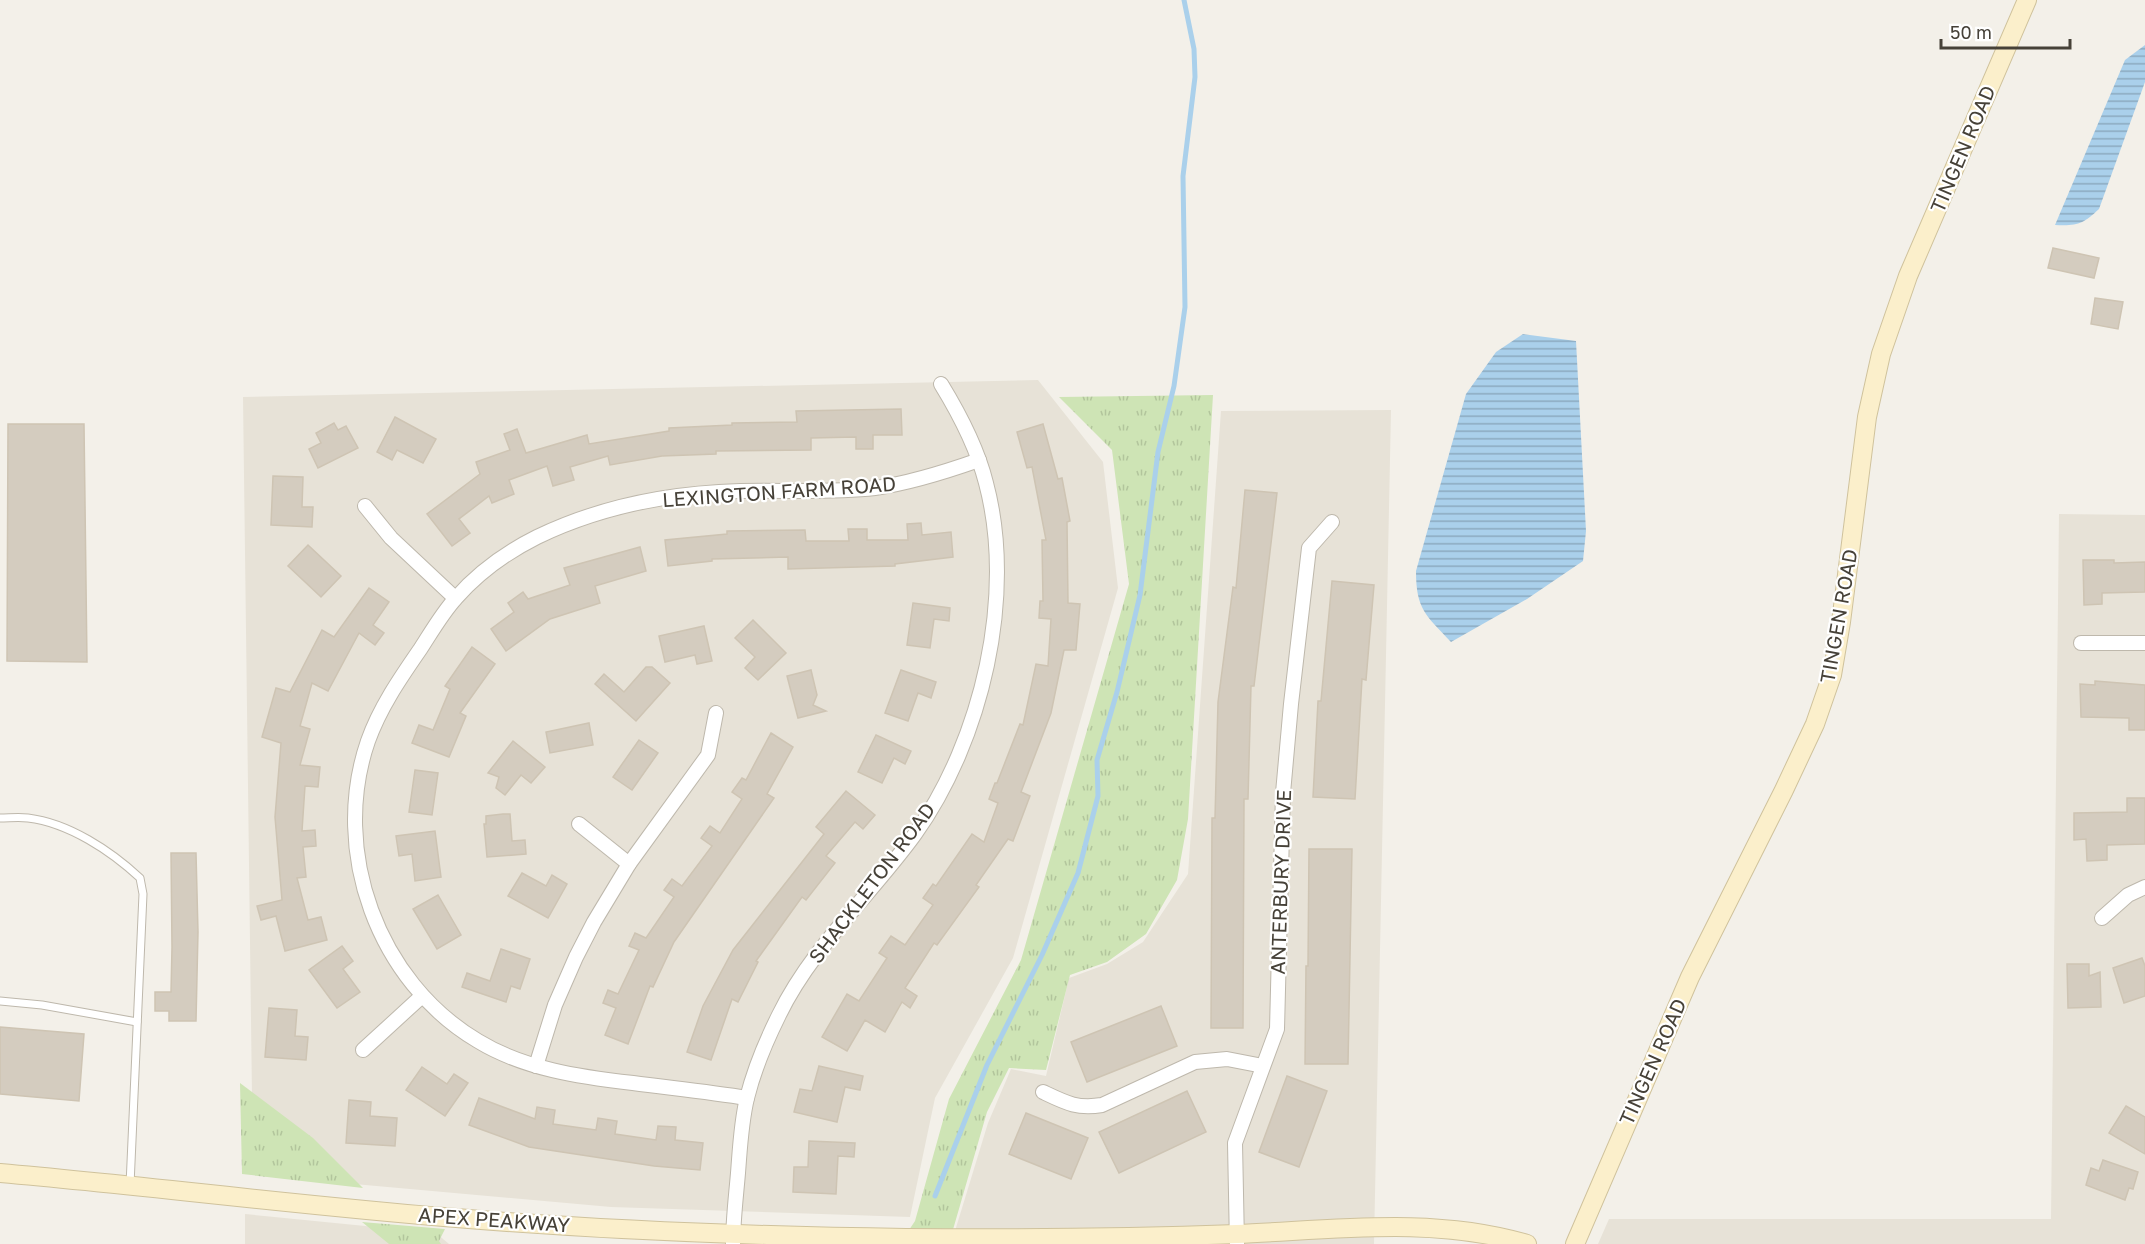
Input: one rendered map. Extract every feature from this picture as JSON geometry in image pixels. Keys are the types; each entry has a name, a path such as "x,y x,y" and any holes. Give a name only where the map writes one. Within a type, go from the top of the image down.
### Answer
{"main road":[{"name":"TINGEN ROAD","path":"1575,1244 1690,977 1815,724 1832,675 1867,417 1881,354 1908,276 2027,0"},
{"name":"APEX PEAKWAY","path":"0,1173 444,1217 733,1238 830,1236 1237,1239 1421,1227 1490,1234 1527,1244"}],"street":[{"name":"SHACKLETON ROAD","path":"733,1238 742,1127 747,1098 766,1044 793,989 815,958 915,834 937,798 961,748 982,685 996,597 995,534 988,492 979,460 960,415 941,384"},
{"name":"LEXINGTON FARM ROAD","path":"747,1098 581,1077 536,1066 478,1042 422,996 396,963 369,907 356,851 355,819 356,793 365,752 379,715 393,688 455,598 485,570 510,552 536,538 585,519 629,506 703,493 871,488 920,480 979,460"},
{"path":"365,506 391,538 455,598"},
{"name":"ANTERBURY DRIVE","path":"1237,1239 1234,1143 1276,1029 1283,793 1309,548 1332,522"},
{"path":"2081,643 2145,643"},
{"path":"536,1066 555,1005 576,957 629,864 708,755 716,713"},
{"path":"579,824 629,864"},
{"path":"2102,918 2128,895 2145,887"},
{"path":"363,1050 422,996"},
{"path":"1043,1092 1075,1106 1088,1107 1102,1105 1195,1062 1227,1059 1263,1066"}],"lane":[{"path":"0,818 27,818 58,826 100,846 140,878 143,894 130,1185"},
{"path":"0,1002 42,1005 137,1022"}],"shaded area":[{"path":"1038,380 1103,462 1118,588 1013,958 935,1098 910,1217 611,1207 253,1175 243,397"},
{"path":"1391,410 1374,1244 951,1244 988,1123 1011,1069 1046,1076 1069,978 1107,964 1143,942 1188,874 1221,411"},
{"path":"2059,514 2145,515 2145,1244 1598,1244 1609,1219 2051,1219"},
{"path":"245,1214 436,1233 449,1244 245,1244"}],"green space":[{"path":"1213,395 1188,819 1177,880 1146,934 1107,962 1070,975 1046,1070 1009,1068 987,1112 952,1233 909,1230 915,1221 949,1099 1021,960 1129,584 1112,450 1059,397"},
{"path":"240,1083 313,1138 363,1188 242,1174"},
{"path":"362,1222 445,1229 439,1241 441,1244 389,1244"}],"water":[{"path":"2145,45 2145,82 2099,209 2080,223 2055,225 2125,60"},
{"path":"1523,334 1576,341 1586,531 1583,561 1527,599 1451,642 1429,618 1420,603 1416,571 1466,394 1496,352"}],"building":[{"path":"2053,248 2099,258 2094,278 2048,268"},
{"path":"2095,298 2123,302 2118,329 2091,324"},
{"path":"901,409 902,435 873,435 873,449 856,449 856,437 811,438 811,450 716,451 716,454 662,456 610,465 608,456 570,467 574,480 553,486 547,466 509,480 514,494 492,503 489,496 459,519 470,533 452,546 427,514 480,474 476,462 510,450 504,434 517,429 526,453 587,435 589,444 669,431 669,428 732,425 732,423 797,422 796,411"},
{"path":"395,417 436,439 423,463 397,450 392,460 377,452"},
{"path":"334,423 338,430 346,426 358,448 318,468 309,449 321,443 316,433"},
{"path":"8,424 84,424 87,662 7,661"},
{"path":"1043,424 1058,479 1062,478 1070,521 1067,522 1068,603 1080,604 1076,650 1064,650 1051,713 1021,792 1030,796 1013,841 1008,839 976,885 979,887 937,945 934,943 905,988 917,996 910,1008 902,1002 885,1032 865,1020 847,1051 822,1037 847,994 859,1001 887,958 879,953 891,936 905,945 933,905 923,898 933,884 936,886 972,834 984,842 998,803 989,799 1020,724 1023,725 1036,664 1048,666 1051,619 1039,618 1040,601 1043,601 1042,540 1046,540 1032,467 1027,468 1017,432"},
{"path":"273,476 303,477 302,507 313,507 312,527 271,525"},
{"path":"1245,490 1277,493 1254,686 1251,686 1248,799 1244,799 1243,1028 1211,1028 1212,818 1215,818 1218,702 1233,587 1236,588"},
{"path":"921,523 922,535 951,532 953,557 895,564 895,566 788,569 788,557 712,559 712,561 668,566 665,540 727,534 727,531 805,530 806,541 849,541 848,529 867,529 867,540 908,540 907,524"},
{"path":"308,545 341,576 321,597 288,566"},
{"path":"640,547 646,571 595,586 600,603 550,619 506,651 491,629 514,612 508,603 523,592 528,599 570,585 564,568"},
{"path":"2083,560 2114,560 2114,563 2145,562 2145,592 2102,593 2102,604 2084,605"},
{"path":"1332,581 1374,585 1366,680 1362,679 1355,799 1313,797 1318,701 1321,701"},
{"path":"369,588 389,602 373,625 384,633 375,645 359,633 328,691 312,683 300,726 310,729 300,765 320,767 318,787 305,786 302,831 315,830 316,846 303,847 306,877 297,878 308,920 321,917 327,940 285,951 276,916 261,920 257,906 282,900 275,817 281,743 262,737 276,688 290,692 322,630 334,637"},
{"path":"913,603 950,608 949,621 934,619 930,648 907,645"},
{"path":"753,620 786,653 758,680 745,668 755,657 735,638"},
{"path":"704,626 712,661 697,664 695,655 665,662 659,636"},
{"path":"472,647 495,664 460,713 466,716 449,757 412,743 419,725 433,730 450,689 445,686"},
{"path":"646,667 652,667 670,683 636,721 595,684 604,674 624,692"},
{"path":"811,670 817,695 813,705 826,711 798,718 787,676"},
{"path":"901,670 936,682 931,698 918,693 908,721 885,713"},
{"path":"2095,681 2145,685 2145,730 2129,730 2129,718 2081,717 2080,684 2095,685"},
{"path":"589,723 593,745 550,753 546,732"},
{"path":"771,733 793,747 767,794 774,798 674,942 653,987 650,986 628,1044 605,1035 616,1008 603,1003 608,990 618,994 639,950 629,946 635,933 646,938 674,897 664,890 672,879 682,886 712,846 701,838 710,826 720,833 742,799 732,792 742,778 746,780"},
{"path":"876,735 911,751 905,764 894,758 882,783 858,772"},
{"path":"639,740 658,753 632,790 613,777"},
{"path":"513,741 545,767 531,783 521,775 505,795 496,788 499,777 488,773"},
{"path":"415,770 438,773 432,815 409,812"},
{"path":"846,791 875,815 863,829 855,822 826,856 835,863 806,900 802,897 756,961 758,962 738,1002 732,999 711,1060 687,1052 703,1006 733,950 824,834 816,827"},
{"path":"2127,798 2145,798 2145,844 2107,845 2107,860 2087,861 2086,839 2074,840 2074,813 2127,812"},
{"path":"510,814 512,841 525,840 526,854 487,857 484,824 486,824 486,816"},
{"path":"435,831 441,877 415,881 412,854 399,856 396,836"},
{"path":"1309,849 1352,849 1348,1064 1305,1064"},
{"path":"171,853 196,853 198,932 196,1021 169,1021 169,1011 155,1011 155,992 171,992"},
{"path":"522,873 546,886 552,875 567,884 548,918 508,896"},
{"path":"438,895 461,935 437,949 413,909"},
{"path":"342,946 353,961 343,969 360,992 337,1008 309,970"},
{"path":"501,949 530,959 520,989 511,986 506,1002 462,987 467,973 490,981"},
{"path":"2142,958 2145,966 2145,996 2124,1003 2113,968"},
{"path":"2067,964 2089,964 2089,976 2100,972 2101,1007 2068,1008"},
{"path":"1161,1006 1177,1046 1087,1082 1071,1042"},
{"path":"269,1008 297,1010 295,1036 308,1037 306,1060 265,1057"},
{"path":"0,1027 84,1034 79,1101 0,1094"},
{"path":"819,1066 863,1076 860,1090 845,1087 837,1122 794,1112 800,1089 812,1091"},
{"path":"422,1067 447,1084 454,1074 468,1083 445,1116 406,1090"},
{"path":"1287,1076 1327,1091 1299,1167 1259,1152"},
{"path":"1187,1091 1206,1132 1119,1173 1099,1132"},
{"path":"479,1098 535,1119 537,1107 555,1110 553,1124 596,1130 598,1118 617,1121 615,1134 656,1140 658,1126 676,1127 675,1140 703,1143 700,1170 654,1166 529,1147 469,1125"},
{"path":"349,1100 371,1102 370,1116 397,1118 395,1146 346,1143"},
{"path":"2126,1106 2145,1117 2145,1154 2109,1133"},
{"path":"1026,1113 1088,1138 1071,1179 1009,1154"},
{"path":"809,1141 855,1143 854,1157 838,1156 836,1194 793,1192 794,1167 808,1167"},
{"path":"2103,1160 2138,1172 2133,1189 2129,1188 2125,1200 2086,1185 2091,1168 2099,1171"}],"waterway":[{"path":"935,1196 987,1065 1042,955 1078,873 1098,796 1097,760 1117,692 1140,595 1158,452 1174,386 1185,307 1183,176 1195,77 1194,49 1184,0"}]}
